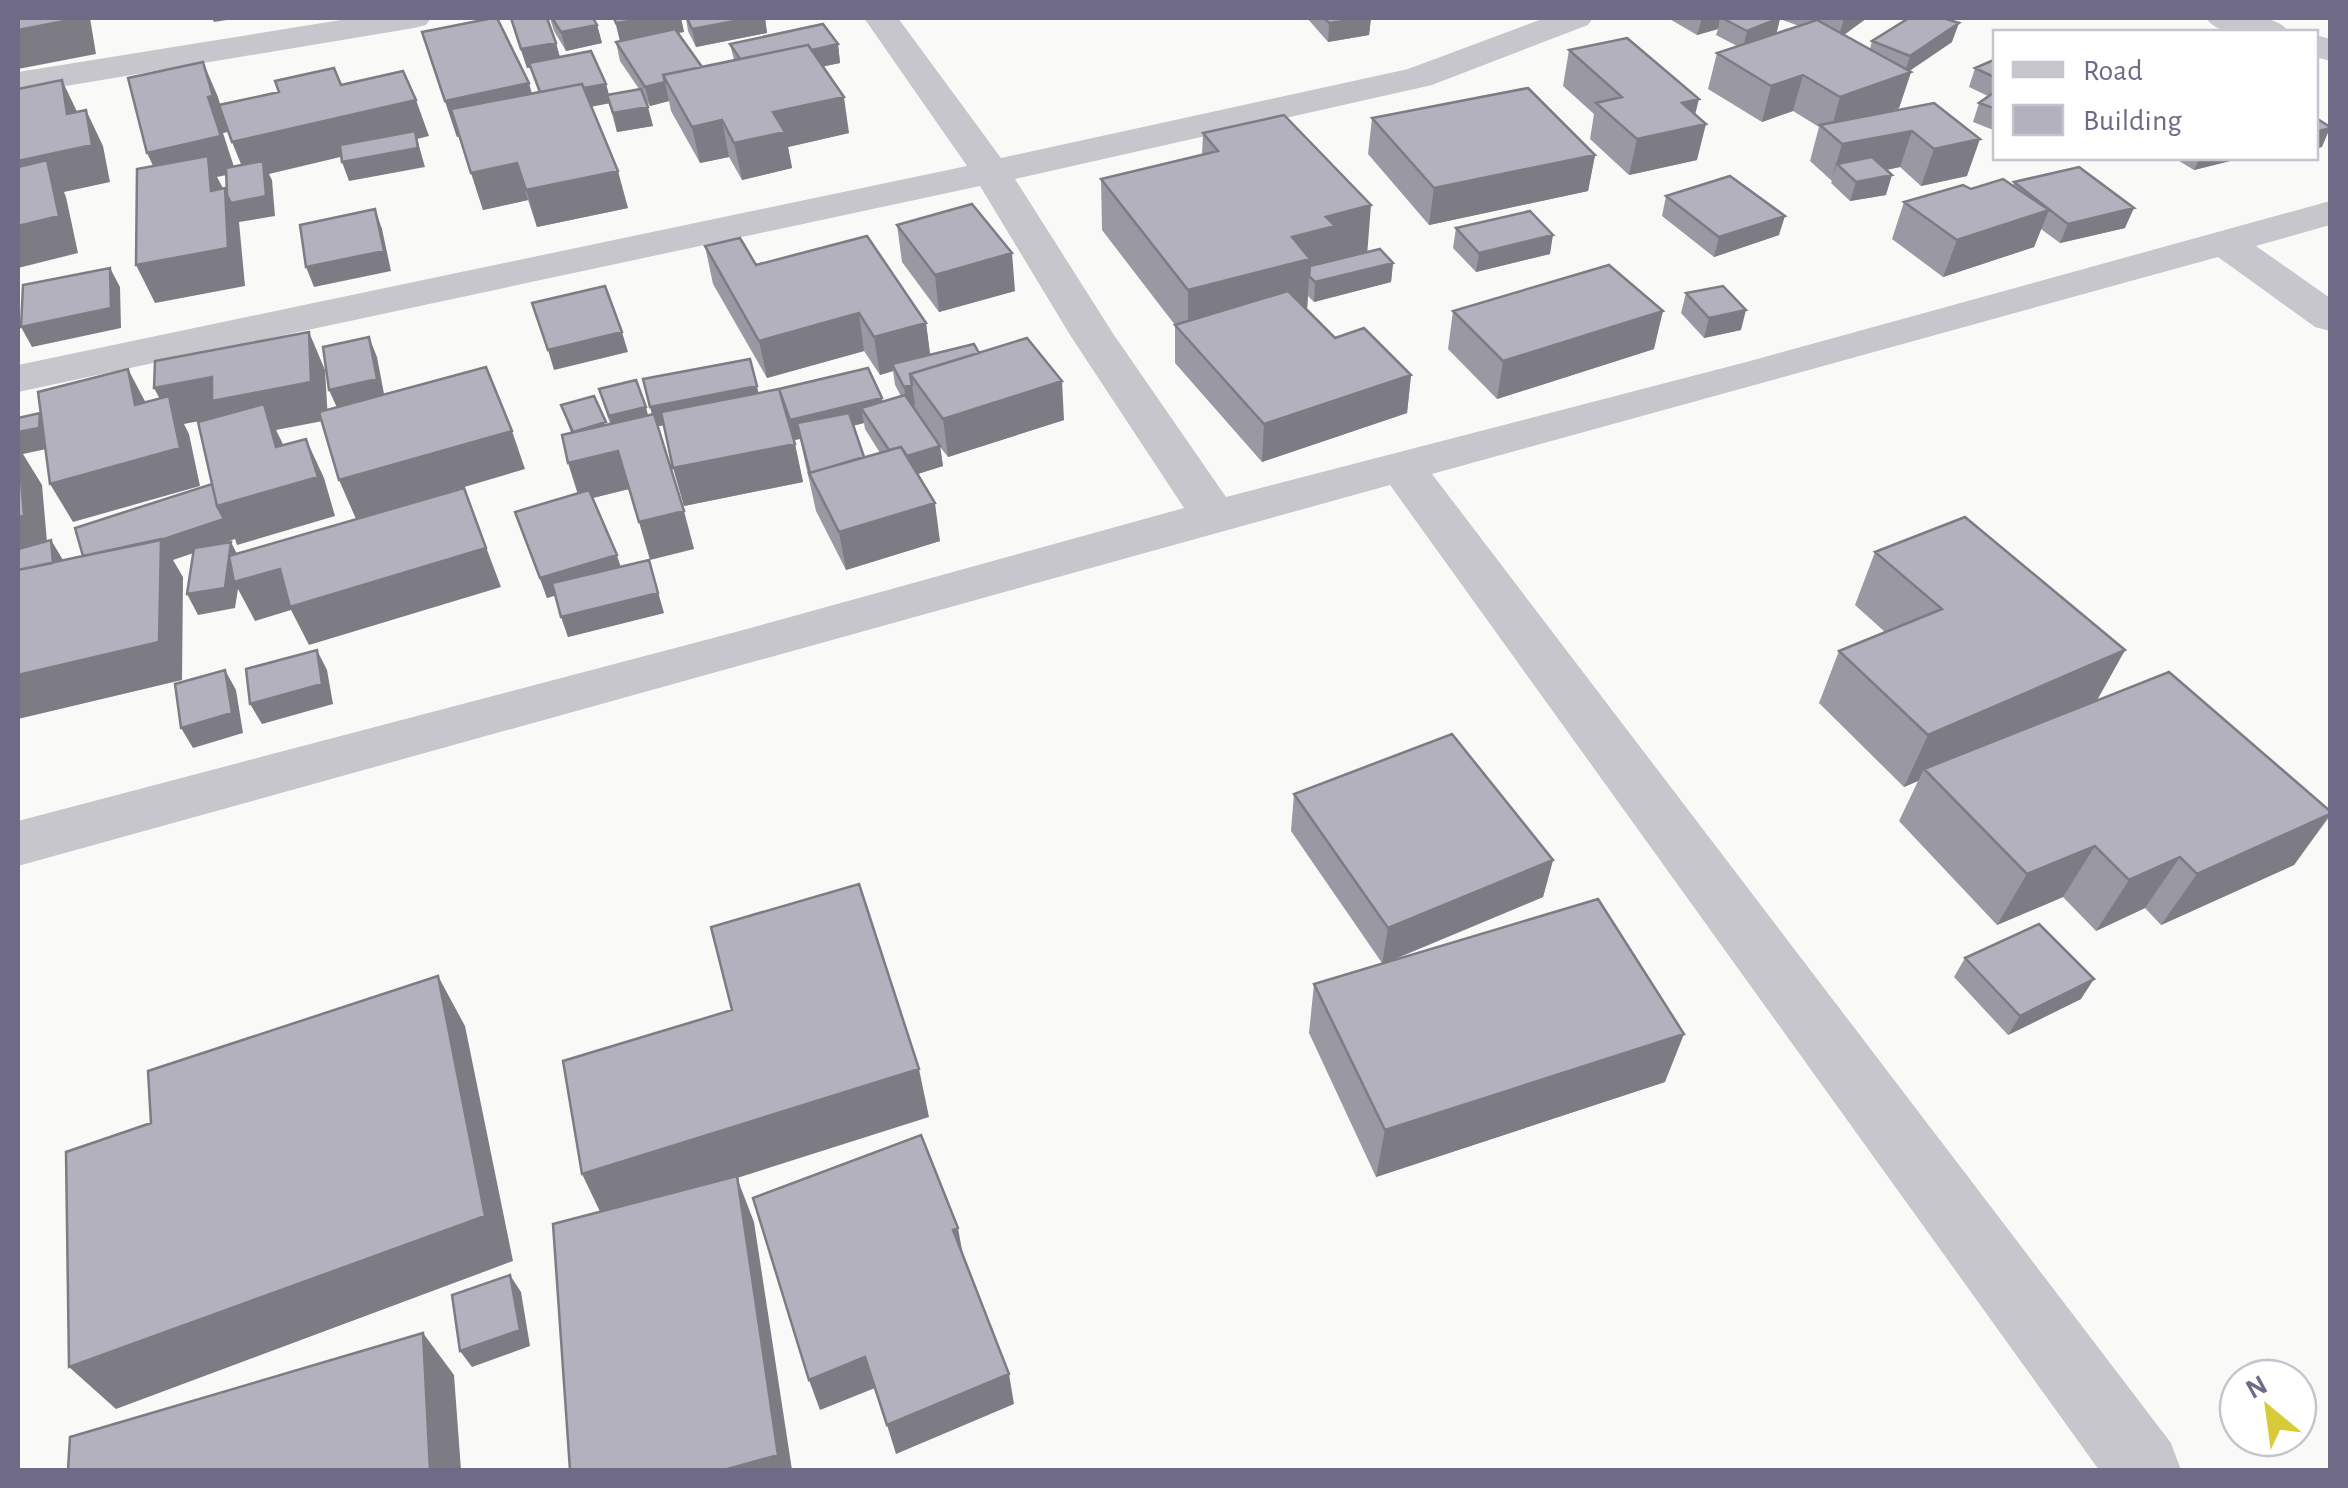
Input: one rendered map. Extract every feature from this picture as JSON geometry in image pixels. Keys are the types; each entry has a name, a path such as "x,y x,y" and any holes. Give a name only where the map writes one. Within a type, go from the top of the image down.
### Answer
{"street":[{"path":"18,84 414,18"},
{"path":"881,18 990,170 1092,334 1214,516"},
{"path":"18,379 1214,125 1419,77 1576,18"},
{"path":"2223,18 2265,30"},
{"path":"18,844 2330,213"},
{"path":"2224,243 2330,318"},
{"path":"1402,466 2144,1470"}],"building":[{"path":"18,18 80,18 18,30"},
{"path":"497,18 529,83 445,101 422,32"},
{"path":"511,18 547,18 556,43 521,49"},
{"path":"552,18 593,18 597,25 561,32"},
{"path":"614,18 651,18 616,23"},
{"path":"687,18 751,18 692,29"},
{"path":"1324,18 1365,18 1329,23"},
{"path":"1722,18 1780,18 1747,31"},
{"path":"1909,18 1943,18 1959,23 1910,56 1872,41"},
{"path":"1817,20 1911,72 1840,97 1803,75 1771,86 1717,53"},
{"path":"823,24 838,44 812,50 808,45 740,59 730,44"},
{"path":"675,29 702,67 663,75 665,82 645,87 616,42"},
{"path":"1627,38 1699,99 1682,103 1706,124 1637,139 1596,103 1622,97 1569,50"},
{"path":"808,45 844,97 773,112 785,132 734,143 722,120 692,127 663,75"},
{"path":"591,51 606,84 540,92 529,63"},
{"path":"1993,60 1993,77 1975,68"},
{"path":"203,62 213,96 208,97 221,136 147,153 128,78"},
{"path":"334,68 341,85 403,71 416,100 232,142 219,105 279,92 275,81"},
{"path":"62,80 67,114 86,110 92,145 18,161 18,89"},
{"path":"582,84 618,171 526,190 517,163 471,173 451,109"},
{"path":"1528,88 1595,155 1434,188 1372,118"},
{"path":"641,89 648,107 613,113 607,95"},
{"path":"1993,93 1993,108 1979,103"},
{"path":"1934,103 1980,139 1934,149 1912,131 1842,144 1820,125"},
{"path":"1284,115 1371,205 1326,217 1335,226 1292,237 1310,259 1188,290 1101,179 1218,151 1203,133"},
{"path":"2318,119 2330,127 2318,131"},
{"path":"415,131 418,148 342,162 340,145"},
{"path":"208,156 211,191 225,188 228,248 136,265 137,169"},
{"path":"1872,157 1892,175 1856,182 1837,164"},
{"path":"47,160 59,216 18,226 18,167"},
{"path":"263,161 266,196 231,203 226,168"},
{"path":"2079,167 2134,208 2068,224 2014,182"},
{"path":"1730,176 1785,216 1719,237 1666,196"},
{"path":"2003,179 2049,210 1957,240 1904,202 1963,185 1971,189"},
{"path":"972,204 1012,253 935,275 897,225"},
{"path":"375,209 384,251 306,267 300,225"},
{"path":"1530,211 1553,235 1479,253 1456,228"},
{"path":"867,236 926,323 874,337 859,313 759,341 705,246 740,238 756,265"},
{"path":"1380,249 1393,263 1315,282 1309,276 1310,266"},
{"path":"1609,265 1663,311 1503,361 1453,311"},
{"path":"110,268 111,308 21,327 23,285"},
{"path":"605,286 622,332 548,350 532,303"},
{"path":"1723,286 1746,310 1709,318 1686,293"},
{"path":"1288,291 1335,338 1364,328 1411,375 1264,424 1175,325"},
{"path":"309,332 311,382 212,401 212,377 154,388 155,361"},
{"path":"369,337 377,379 329,390 323,347"},
{"path":"1027,338 1062,381 943,419 910,374"},
{"path":"974,344 979,353 910,374 912,385 904,387 892,364"},
{"path":"750,359 757,386 650,407 643,379"},
{"path":"486,367 512,431 339,480 319,412"},
{"path":"868,368 882,398 790,420 779,389"},
{"path":"128,369 135,405 169,396 180,448 50,484 38,392"},
{"path":"636,380 646,407 609,416 599,389"},
{"path":"779,389 795,444 673,468 661,412"},
{"path":"905,395 940,446 907,456 901,447 889,450 861,408"},
{"path":"594,396 606,422 573,432 561,405"},
{"path":"264,404 276,447 306,439 318,477 217,506 198,422"},
{"path":"40,413 39,428 18,432 18,418"},
{"path":"849,413 864,457 810,473 797,423"},
{"path":"654,414 684,511 639,522 618,451 568,463 562,435"},
{"path":"18,446 24,515 18,517"},
{"path":"901,447 935,503 839,532 809,473"},
{"path":"212,484 224,519 161,540 83,556 75,528"},
{"path":"464,488 486,548 290,607 280,569 234,582 229,556"},
{"path":"589,490 617,555 540,578 515,512"},
{"path":"1965,517 2125,650 1928,735 1839,651 1942,609 1875,552"},
{"path":"161,539 159,642 18,675 18,570"},
{"path":"51,540 53,563 18,570 18,549"},
{"path":"231,542 225,588 187,594 194,548"},
{"path":"649,560 658,593 561,617 552,583"},
{"path":"317,650 322,684 250,704 246,669"},
{"path":"225,670 232,713 181,728 175,684"},
{"path":"2169,672 2330,814 2197,874 2180,857 2129,880 2095,846 2027,874 1924,769"},
{"path":"1452,734 1553,860 1388,928 1294,794"},
{"path":"859,884 919,1069 582,1174 563,1061 732,1010 711,927"},
{"path":"1598,899 1684,1034 1385,1130 1314,984"},
{"path":"2039,924 2094,979 2020,1016 1965,958"},
{"path":"438,976 485,1216 69,1367 66,1152 151,1123 148,1071"},
{"path":"921,1135 1009,1374 887,1425 865,1357 809,1380 753,1198"},
{"path":"737,1176 778,1455 724,1470 570,1470 553,1224"},
{"path":"510,1275 520,1330 460,1351 452,1295"},
{"path":"423,1333 430,1470 68,1470 70,1437"}]}
